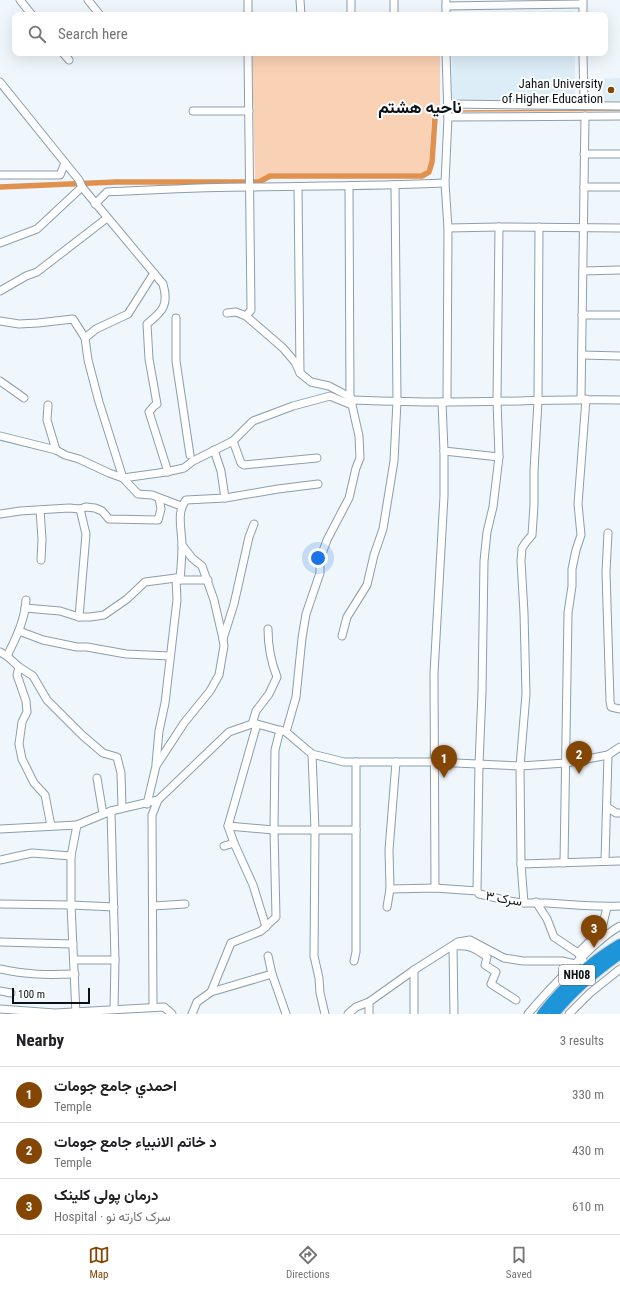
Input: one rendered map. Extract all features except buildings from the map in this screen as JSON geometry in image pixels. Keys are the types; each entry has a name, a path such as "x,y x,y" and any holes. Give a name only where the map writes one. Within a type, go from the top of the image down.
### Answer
{"highway":[{"name":"NH08","path":"554,1014 558,1002 579,973 582,959 620,944"},
{"name":"NH08","path":"542,1014 599,968 620,954"}],"street":[{"path":"20,0 30,12"},
{"path":"88,0 98,12"},
{"path":"248,0 248,12"},
{"path":"300,0 301,12"},
{"path":"351,0 351,12"},
{"path":"394,0 394,12"},
{"path":"446,3 583,2"},
{"path":"66,56 69,60"},
{"path":"246,316 251,310 248,56"},
{"path":"435,888 434,673 444,496 444,402 448,228 445,183 448,117 446,56"},
{"path":"583,56 584,105"},
{"path":"0,82 79,180 82,187 95,204 163,284 166,294 166,301 163,310 147,324 149,359 157,404 149,412 168,472"},
{"path":"448,104 620,106"},
{"path":"193,111 249,111"},
{"path":"564,863 568,613 572,586 572,569 581,535 578,504 584,399 582,315 585,116"},
{"path":"448,117 620,116"},
{"path":"584,154 620,154"},
{"path":"0,175 60,176 65,164"},
{"path":"95,204 107,192 249,183 298,187 445,183"},
{"path":"342,636 347,617 367,584 374,555 383,529 394,461 397,401 396,185"},
{"path":"211,992 231,943 261,932 276,918 274,830 275,750 296,697 306,614 320,573 320,559 327,540 349,498 356,468 360,458 359,436 351,400 349,186"},
{"path":"0,243 37,229 82,187"},
{"path":"298,187 300,373"},
{"path":"584,187 620,188"},
{"path":"0,291 26,276 37,272 107,218"},
{"path":"477,891 484,561 499,457 498,401 500,227"},
{"path":"524,903 521,864 520,766 526,694 521,561 522,548 532,535 534,505 534,471 538,401 539,227"},
{"path":"448,228 620,228"},
{"path":"583,271 620,270"},
{"path":"85,338 96,329 128,314 154,273"},
{"path":"227,312 236,312 246,316 283,348 295,362 300,373 312,382 329,386 351,400"},
{"path":"582,315 620,315"},
{"path":"176,318 176,360 190,455"},
{"path":"0,321 19,324 72,319 85,338 88,360 99,402 123,478 138,494 152,495 181,506"},
{"path":"582,355 620,356"},
{"path":"0,382 24,398"},
{"path":"0,436 56,450 123,478 168,472 184,468 193,461 233,441 253,421 293,406 330,396 351,400 444,402 584,399 620,400"},
{"path":"48,405 46,420 56,450"},
{"path":"233,441 241,463 244,465 317,458"},
{"path":"214,450 221,471 225,498"},
{"path":"444,451 499,457"},
{"path":"147,804 156,766 159,731 165,703 177,600 182,545 180,524 181,506 186,500 190,499 225,498 318,484"},
{"path":"0,514 20,511 69,508 80,509 86,507 95,508 102,511 109,519 158,520 161,509 159,498"},
{"path":"79,617 86,534 80,509"},
{"path":"40,510 42,539 41,560"},
{"path":"223,639 234,604 249,537 254,524"},
{"path":"608,533 606,572 610,701 611,707 620,709"},
{"path":"156,766 184,723 210,691 219,675 224,646 208,580 202,566 192,558 182,545"},
{"path":"26,608 60,611 79,617 104,616 127,599 145,582 178,579 208,580"},
{"path":"7,656 19,631 26,608 26,600"},
{"path":"266,927 253,885 228,826 255,724 256,711 268,694 277,677 273,668 268,644 268,629"},
{"path":"19,631 43,640 77,647 87,647 126,654 170,656"},
{"path":"0,652 33,676 47,700 82,735 103,753 117,757 121,773 122,808"},
{"path":"19,667 18,675 26,701 27,712 22,722 19,744 22,759 34,783 45,795 51,826"},
{"path":"1,828 77,825 111,811 147,804 158,800 229,732 255,724 283,731 312,754 337,760 356,762 434,762 520,766 566,763 608,755 620,747"},
{"path":"312,754 314,830 314,956 319,978 320,993 326,1014"},
{"path":"605,861 608,755"},
{"path":"354,961 356,952 356,762"},
{"path":"387,907 390,890 389,850 396,762"},
{"path":"97,778 103,814"},
{"path":"153,1007 152,815 158,800"},
{"path":"607,807 616,813 620,813"},
{"path":"111,811 115,960 114,1009"},
{"path":"76,1013 71,905 71,856 77,825"},
{"path":"228,826 274,830 356,830"},
{"path":"224,846 234,843"},
{"path":"0,860 32,853 71,856"},
{"path":"521,864 620,861"},
{"name":"سرک ۳","path":"390,890 435,888 477,891 479,894 524,903 536,902 620,906"},
{"path":"536,902 547,919 554,936 582,959"},
{"path":"0,904 114,907"},
{"path":"153,906 185,904"},
{"path":"582,959 593,938 603,924 607,906"},
{"path":"528,1014 547,992 597,943 620,926"},
{"path":"348,1014 356,1007 369,1002 414,970 458,942 470,940 504,958 523,961 562,962 576,964"},
{"path":"0,942 73,944"},
{"path":"453,946 468,945 487,957 485,965 496,972 492,984 516,1000"},
{"path":"453,946 454,1014"},
{"path":"268,956 272,974 286,1014"},
{"path":"74,960 115,960"},
{"path":"0,968 15,972 39,975 74,974"},
{"path":"569,1014 590,993 620,968"},
{"path":"414,970 414,1014"},
{"path":"192,1014 197,1002 211,992 272,974"},
{"path":"0,991 11,993"},
{"path":"369,1002 369,1014"},
{"path":"0,1009 76,1013 114,1009 124,1011 164,1007 166,1011 172,1014"}],"shaded area":[{"path":"574,11 574,12 513,12"},
{"path":"252,56 440,56 440,110 434,111 432,115 429,166 424,173 272,173 255,180"},
{"path":"452,56 575,56 575,101 452,102"},
{"name":"Jahan University of Higher Education","path":"620,78 620,102 603,102 602,79"}],"waterway":[{"path":"455,111 620,110"},
{"path":"0,187 116,182 259,182 270,176 422,176 429,172 432,162 435,118 437,113 443,111"}],"place":[{"name":"Jahan University of Higher Education","path":"611,90"},
{"name":"د خاتم الانبیاء جامع جومات","path":"579,774"},
{"name":"احمدي جامع جومات","path":"444,778"},
{"name":"درمان پولی کلینک","path":"594,948"}],"district":[{"name":"ناحیه هشتم","path":"420,107"}]}
